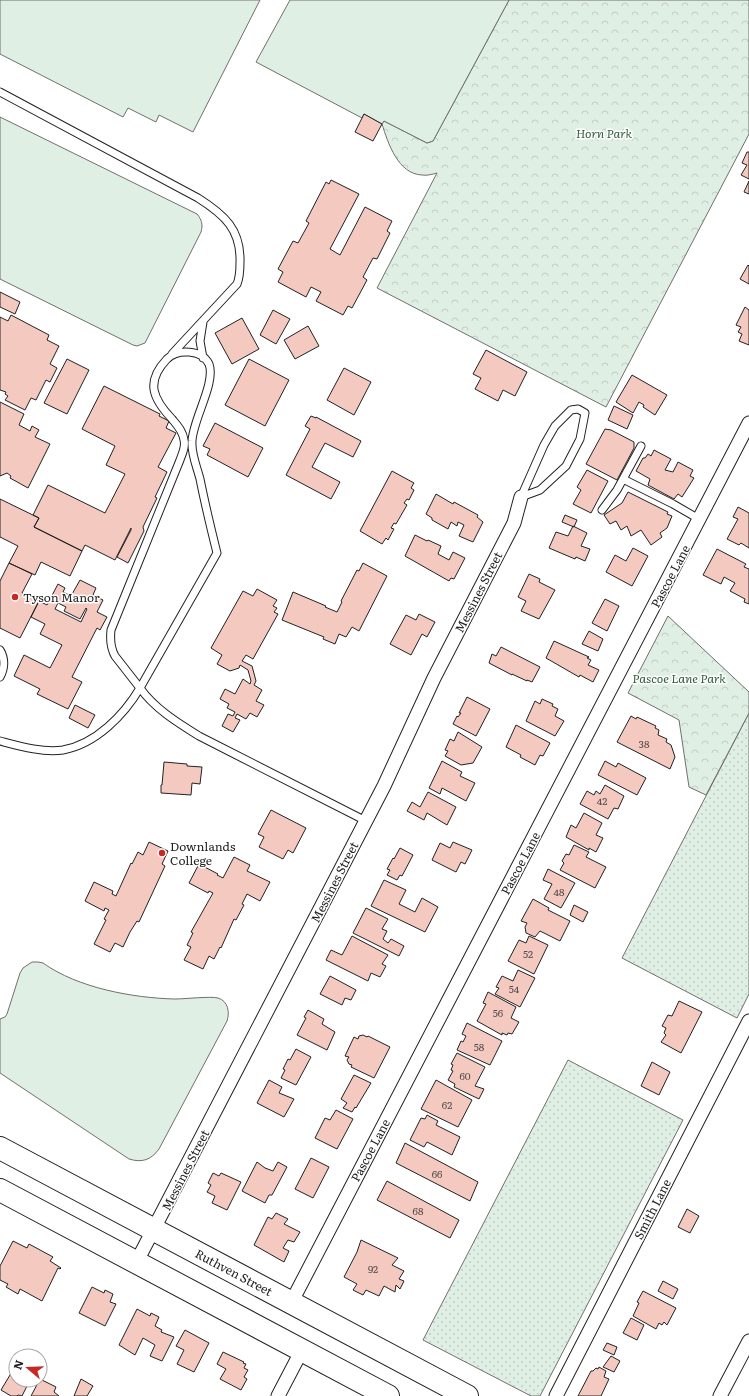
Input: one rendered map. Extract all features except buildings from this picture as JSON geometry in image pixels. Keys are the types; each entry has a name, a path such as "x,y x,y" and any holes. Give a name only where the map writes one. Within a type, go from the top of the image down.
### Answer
{"highway":[{"name":"Ruthven Street","path":"2,1155 153,1230 467,1396"},
{"path":"0,1190 388,1396"}],"street":[{"name":"Pascoe Lane","path":"291,1303 749,423"},
{"name":"Messines Street","path":"136,1263 384,786 434,678 514,523 521,497"},
{"name":"Smith Lane","path":"556,1396 749,1021"},
{"path":"720,1396 749,1341"},
{"path":"278,1396 302,1350"}],"lane":[{"path":"0,92 198,198 218,212 226,220 232,228 239,244 239,279 234,288 159,368 156,375 154,389 158,402 182,433 185,445 111,630 111,646 115,656 140,688 170,717 199,736 366,821"},
{"path":"203,358 200,341 204,320"},
{"path":"0,741 46,750 63,750 75,746 98,734 118,719 126,710 140,688 217,553 192,449 193,431 210,380 208,364 203,358 190,352 170,356"},
{"path":"578,409 585,413 580,439 566,466 540,490 521,497 544,446 555,426 571,410 578,409"},
{"path":"602,510 618,490 641,446"},
{"path":"623,479 699,519"},
{"path":"0,650 4,660 4,668 0,677"}],"green space":[{"path":"0,0 260,0 193,132 159,115 156,122 128,108 123,117 0,54"},
{"path":"290,0 509,0 433,141 427,143 384,121 382,124 364,114 362,118 256,62"},
{"name":"Horn Park","path":"509,0 749,0 749,134 606,407 377,288 437,173 424,175 414,173 406,169 395,156 387,140 382,124 384,121 427,143 433,141"},
{"path":"0,117 199,216 202,223 201,232 145,343 137,346 133,345 0,279"},
{"name":"Pascoe Lane Park","path":"668,616 749,692 749,713 706,795 689,787 679,720 628,693"},
{"path":"749,713 749,994 737,1018 622,958"},
{"path":"32,962 43,963 57,972 89,985 124,994 175,999 215,997 221,999 226,1004 228,1011 227,1021 159,1149 153,1156 146,1160 138,1161 129,1159 0,1073 0,1019 5,1017 7,1014 20,973 23,968"},
{"path":"568,1060 683,1120 540,1396 531,1396 423,1340"}],"place":[{"name":"Tyson Manor","path":"15,597"},
{"name":"Downlands College","path":"162,853"}]}
